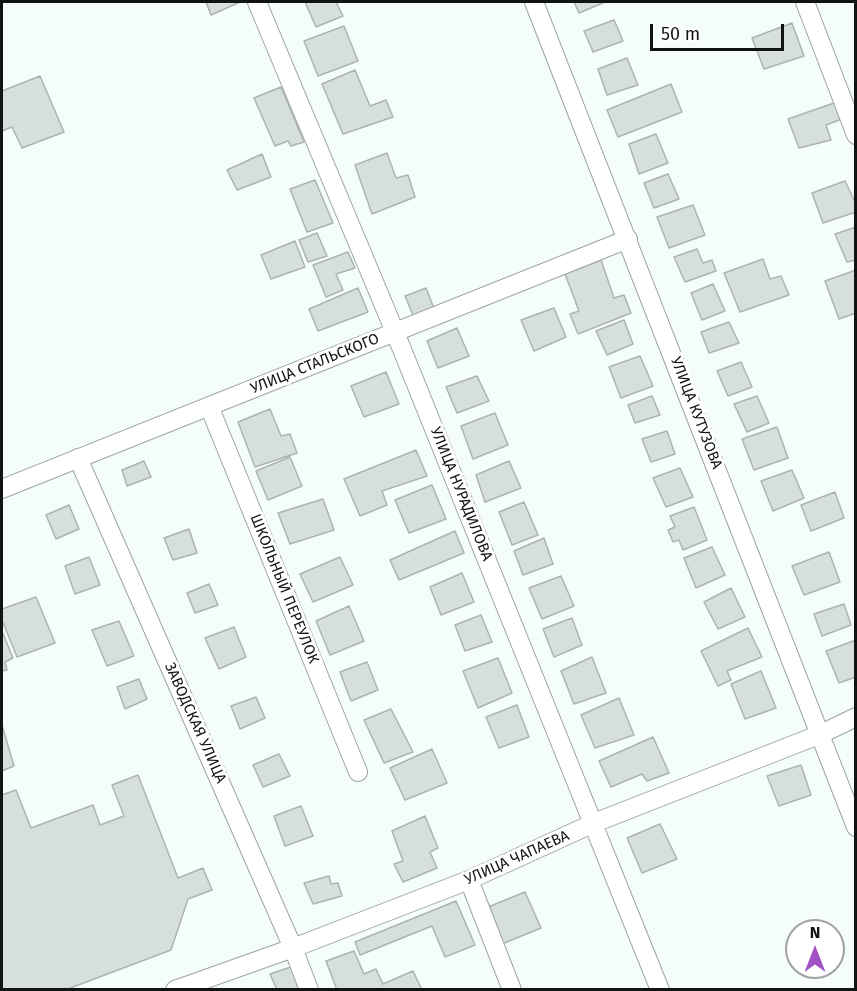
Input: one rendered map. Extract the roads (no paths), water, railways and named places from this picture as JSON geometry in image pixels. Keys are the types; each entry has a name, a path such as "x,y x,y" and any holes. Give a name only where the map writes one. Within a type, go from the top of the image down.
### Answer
{"street":[{"name":"УЛИЦА НУРАДИЛОВА","path":"257,2 395,332 660,990"},
{"name":"УЛИЦА КУТУЗОВА","path":"534,2 821,734 855,827"},
{"path":"805,2 855,135"},
{"name":"УЛИЦА СТАЛЬСКОГО","path":"2,489 628,239"},
{"name":"ШКОЛЬНЫЙ ПЕРЕУЛОК","path":"209,406 358,772"},
{"name":"ЗАВОДСКАЯ УЛИЦА","path":"78,458 294,948 309,990"},
{"name":"УЛИЦА ЧАПАЕВА","path":"175,990 294,948 469,880 594,823 821,734 855,717"},
{"path":"469,880 512,990"}]}
